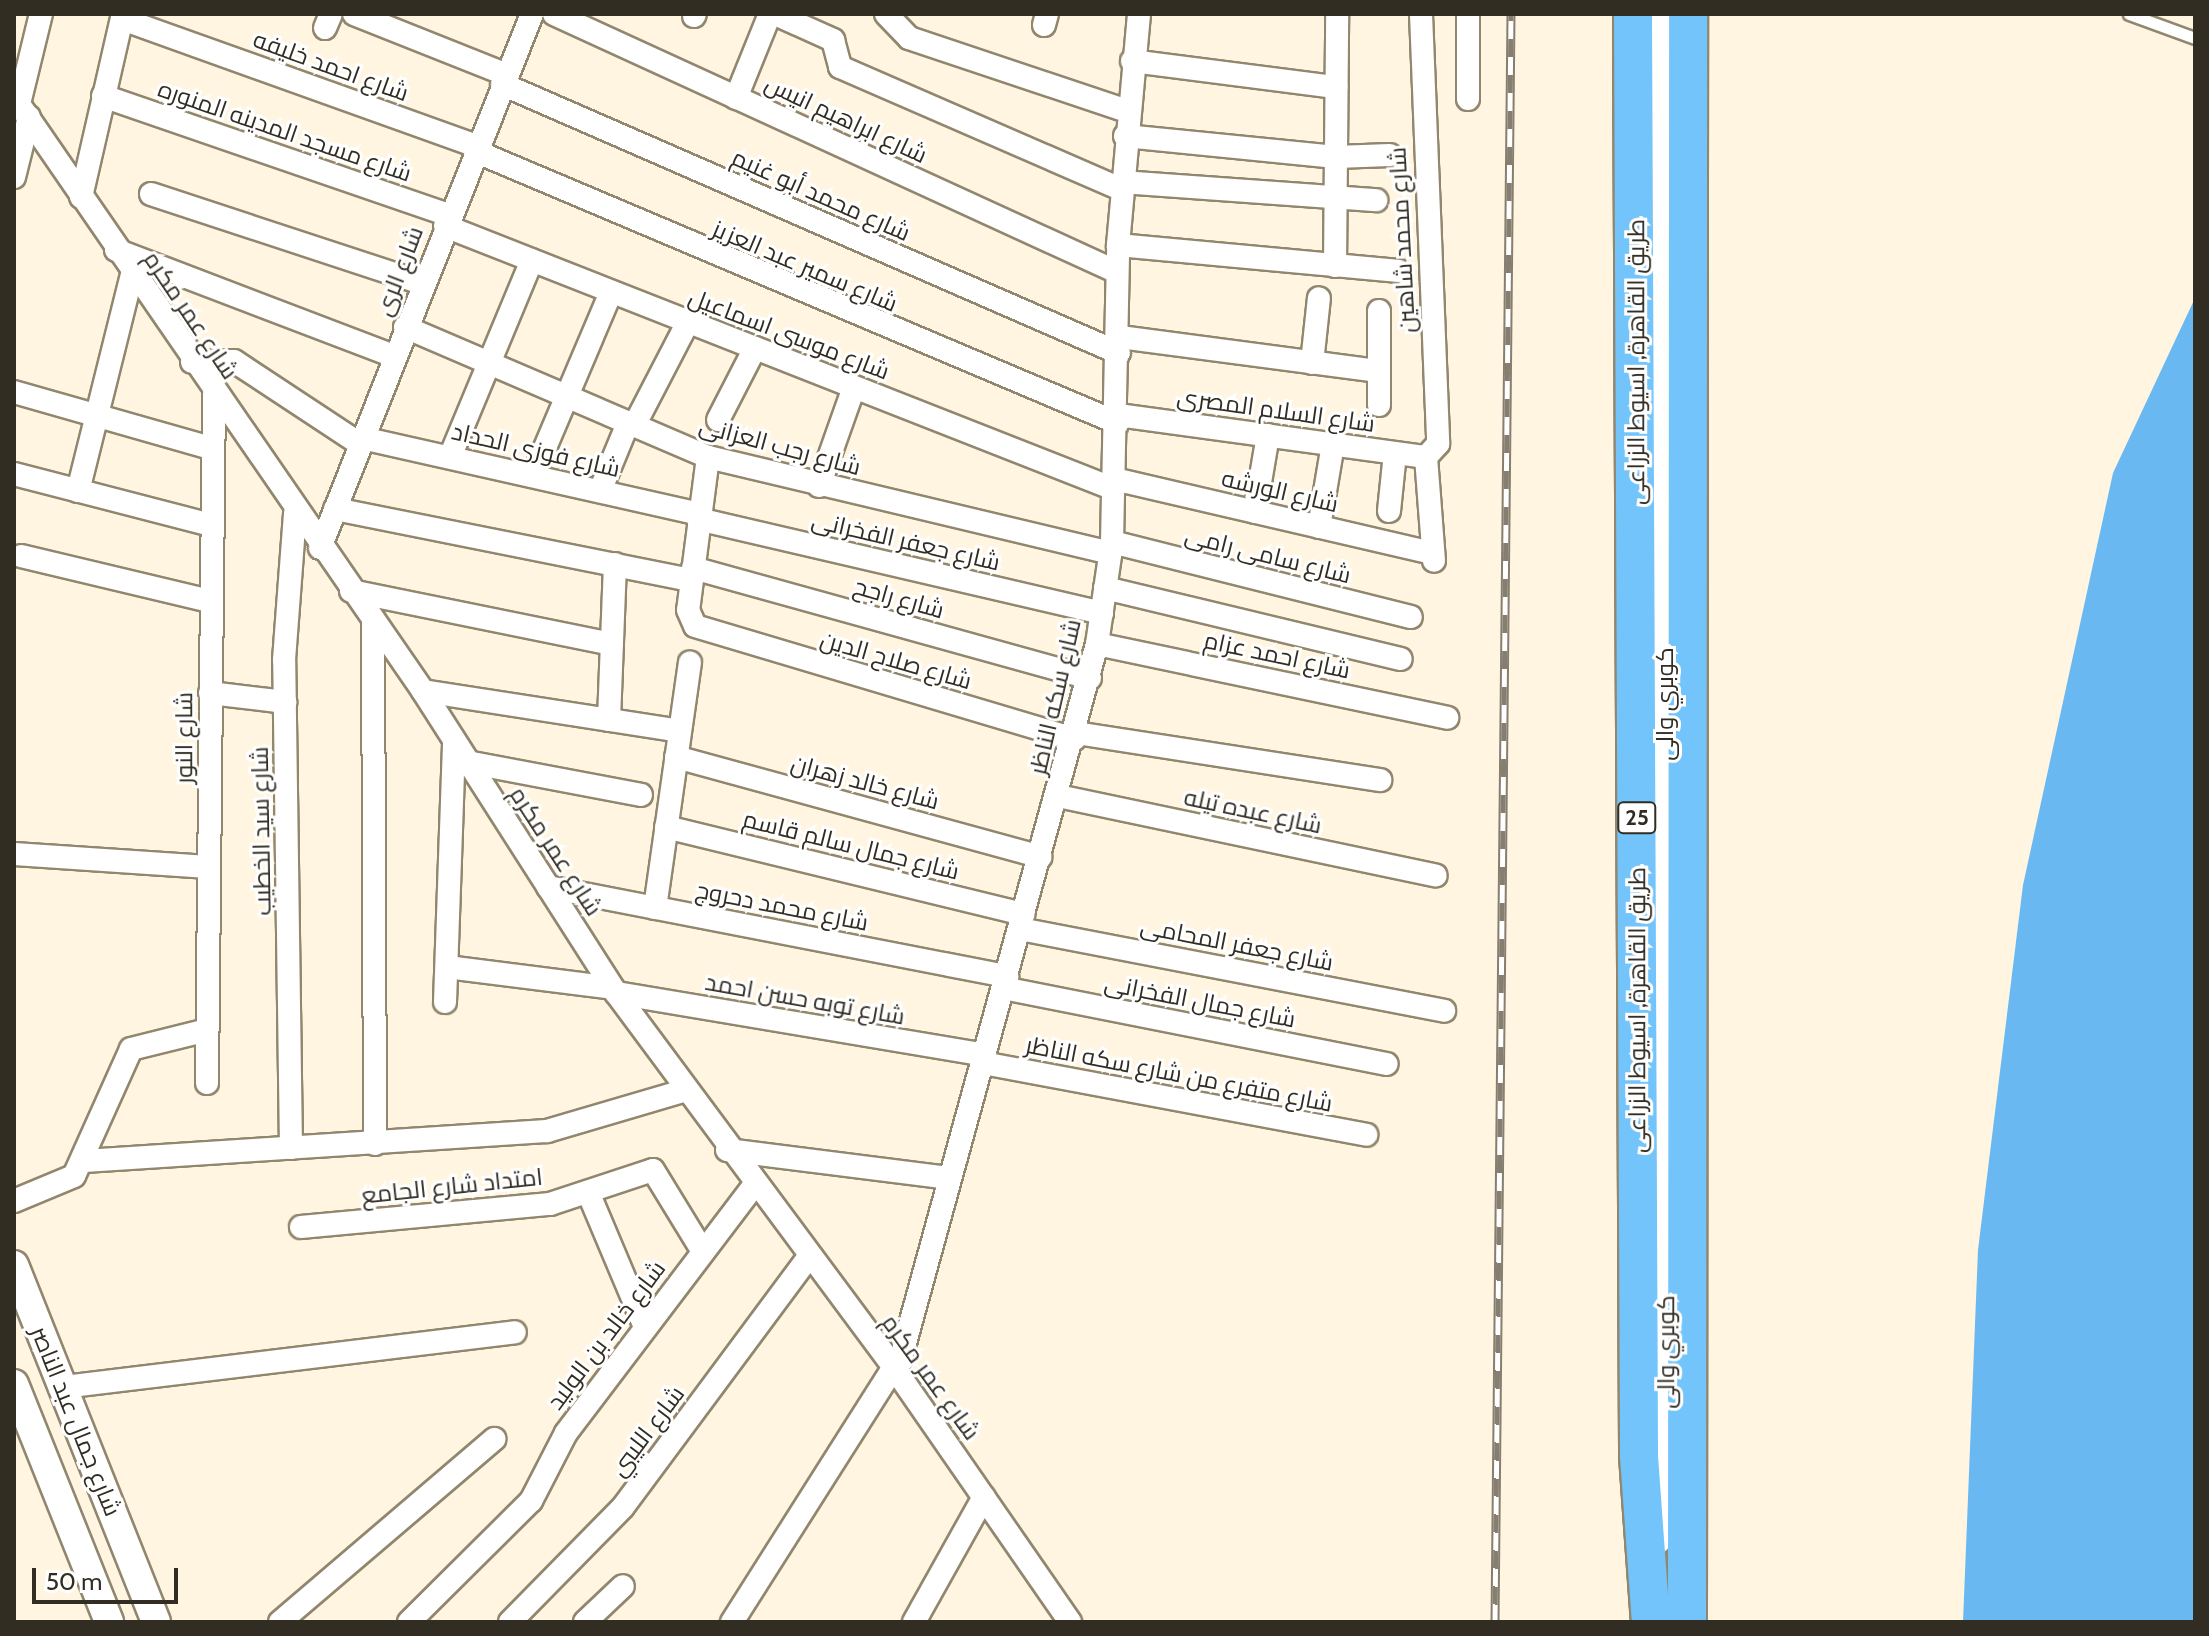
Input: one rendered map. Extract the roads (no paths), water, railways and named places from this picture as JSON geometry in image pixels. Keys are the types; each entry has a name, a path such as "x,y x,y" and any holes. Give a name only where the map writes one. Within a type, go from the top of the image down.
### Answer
{"highway":[{"name":"طريق القاهرة, اسيوط الزراعى","path":"1633,14 1639,1456 1651,1604"},
{"name":"25","path":"1687,1622 1693,553 1688,14"}],"main road":[{"name":"كوبري والى","path":"1651,1604 1667,1409 1665,14"},
{"path":"1678,14 1679,254 1693,553"}],"street":[{"path":"14,177 21,106 41,14"},
{"name":"شارع محمد أبو غنيم","path":"354,14 1120,345 1379,371"},
{"name":"شارع الرى","path":"320,548 447,220 532,14"},
{"name":"شارع ابراهيم انيس","path":"554,14 1117,272"},
{"path":"736,98 772,14 833,40 840,67 1122,185 1376,200"},
{"path":"886,14 909,38 1127,111"},
{"name":"شارع سكه الناظر","path":"732,1622 895,1370 1076,736 1097,644 1112,547 1120,345 1118,245 1127,111 1139,14"},
{"path":"1335,266 1337,14"},
{"name":"شارع محمد شاهين","path":"1421,14 1438,444 1426,457"},
{"path":"1468,14 1468,99"},
{"path":"81,197 122,17"},
{"name":"شارع احمد خليفه","path":"122,17 476,148"},
{"path":"1132,61 1336,87"},
{"name":"شارع مسجد المدينه المنوره","path":"103,96 447,220"},
{"name":"شارع عمر مكرم","path":"21,106 295,513 423,691 614,991 727,1150 895,1370 1070,1622"},
{"path":"1125,136 1336,157 1390,155"},
{"name":"شارع سمير عبد العزيز","path":"476,148 1118,419"},
{"path":"151,194 422,283"},
{"name":"شارع موسى اسماعيل","path":"447,220 532,260 611,292 1114,484"},
{"path":"1118,245 1399,271"},
{"path":"116,250 394,356"},
{"path":"450,457 532,260"},
{"path":"78,491 93,415 132,274"},
{"path":"533,476 611,292"},
{"path":"1312,363 1319,298"},
{"path":"1379,311 1379,405"},
{"path":"600,491 631,424 688,322"},
{"name":"شارع رجب العزانى","path":"405,327 708,457 819,486 1112,547"},
{"path":"718,420 755,348"},
{"path":"192,362 234,361 361,441"},
{"path":"819,486 854,387"},
{"path":"14,392 210,448"},
{"name":"شارع النور","path":"207,1083 208,524 214,394"},
{"name":"شارع السلام المصرى","path":"1118,419 1268,435 1426,457"},
{"path":"1255,512 1268,435"},
{"name":"شارع فوزى الحداد","path":"361,441 450,457 699,516"},
{"path":"1319,527 1333,444"},
{"path":"1389,511 1395,453"},
{"path":"692,574 708,457"},
{"name":"شارع الورشه","path":"1114,484 1255,512 1434,557 1426,457"},
{"path":"14,474 208,524"},
{"name":"شارع راجح","path":"335,509 615,564 692,574 1090,678"},
{"name":"شارع سيد الخطيب","path":"291,1148 285,702 295,513"},
{"name":"شارع جعفر الفخرانى","path":"699,516 1102,613"},
{"name":"شارع سامى رامى","path":"1112,547 1411,617"},
{"path":"21,556 210,601"},
{"path":"609,720 615,564"},
{"name":"شارع صلاح الدين","path":"692,574 690,619 703,631 1076,736 1380,780"},
{"path":"1105,588 1401,659"},
{"path":"351,591 612,644"},
{"path":"373,621 375,1144"},
{"name":"شارع احمد عزام","path":"1097,644 1447,718"},
{"path":"655,908 690,662"},
{"path":"423,691 680,731"},
{"path":"210,693 285,702"},
{"path":"445,1002 454,740"},
{"name":"شارع خالد زهران","path":"676,757 1041,857"},
{"path":"467,762 641,795"},
{"name":"شارع عبده تيله","path":"1058,796 1436,876"},
{"name":"شارع جمال سالم قاسم","path":"666,827 1022,922"},
{"path":"14,854 209,867"},
{"name":"شارع محمد دحروج","path":"548,887 1005,982"},
{"name":"شارع جعفر المحامى","path":"1022,922 1444,1011"},
{"name":"شارع توبه حسن احمد","path":"447,967 614,991 984,1059"},
{"name":"شارع جمال الفخرانى","path":"1005,982 1387,1064"},
{"path":"14,1201 64,1185 84,1161 131,1049 154,1037 207,1030"},
{"name":"شارع متفرع من شارع سكه الناظر","path":"984,1059 1366,1135"},
{"path":"84,1161 547,1131 686,1090"},
{"path":"727,1150 948,1178"},
{"name":"امتداد شارع الجامع","path":"301,1227 509,1210 588,1192 647,1171 659,1173 702,1250"},
{"name":"شارع خالد بن الوليد","path":"409,1622 531,1501 566,1433 754,1185"},
{"path":"588,1192 645,1327"},
{"name":"شارع الليبي","path":"510,1622 623,1507 809,1257"},
{"name":"شارع جمال عبد الناصر","path":"14,1265 156,1622"},
{"path":"63,1387 515,1332"},
{"name":"شارع جمال عبد الناصر","path":"14,1384 109,1622"},
{"path":"280,1622 494,1439"},
{"path":"914,1622 984,1497"},
{"path":"585,1622 623,1586"}],"lane":[{"path":"2129,14 2195,38"}],"water":[{"path":"2195,298 2195,1622 1963,1622 1978,1250 2023,885 2113,473"}],"railway":[{"path":"1495,1622 1511,14"}]}
